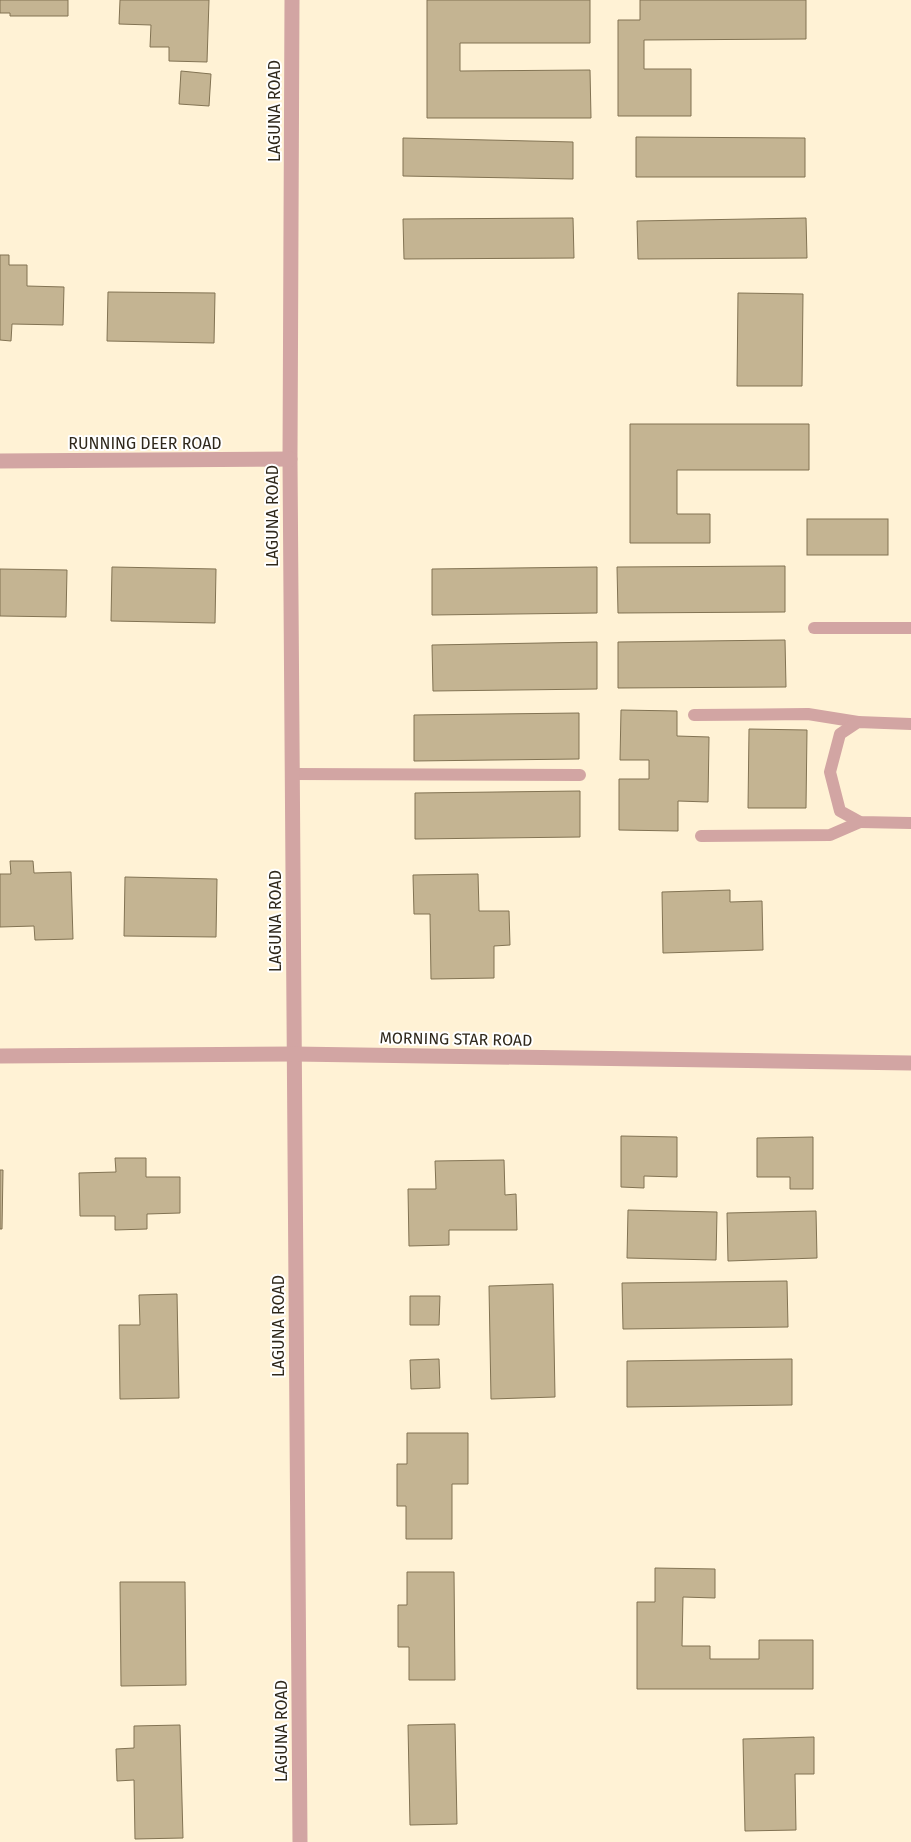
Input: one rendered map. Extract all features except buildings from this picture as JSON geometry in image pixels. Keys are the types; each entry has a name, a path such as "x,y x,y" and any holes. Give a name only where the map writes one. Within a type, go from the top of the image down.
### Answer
{"street":[{"name":"LAGUNA ROAD","path":"292,0 290,459 300,1842"},
{"name":"RUNNING DEER ROAD","path":"0,461 290,459"},
{"name":"MORNING STAR ROAD","path":"0,1056 294,1054 911,1063"}],"lane":[{"path":"814,628 911,628"},
{"path":"694,715 808,714 858,722 911,724"},
{"path":"858,722 840,734 830,772 840,812 860,822"},
{"path":"292,774 580,775"},
{"path":"701,836 830,835 860,822 911,823"}]}
